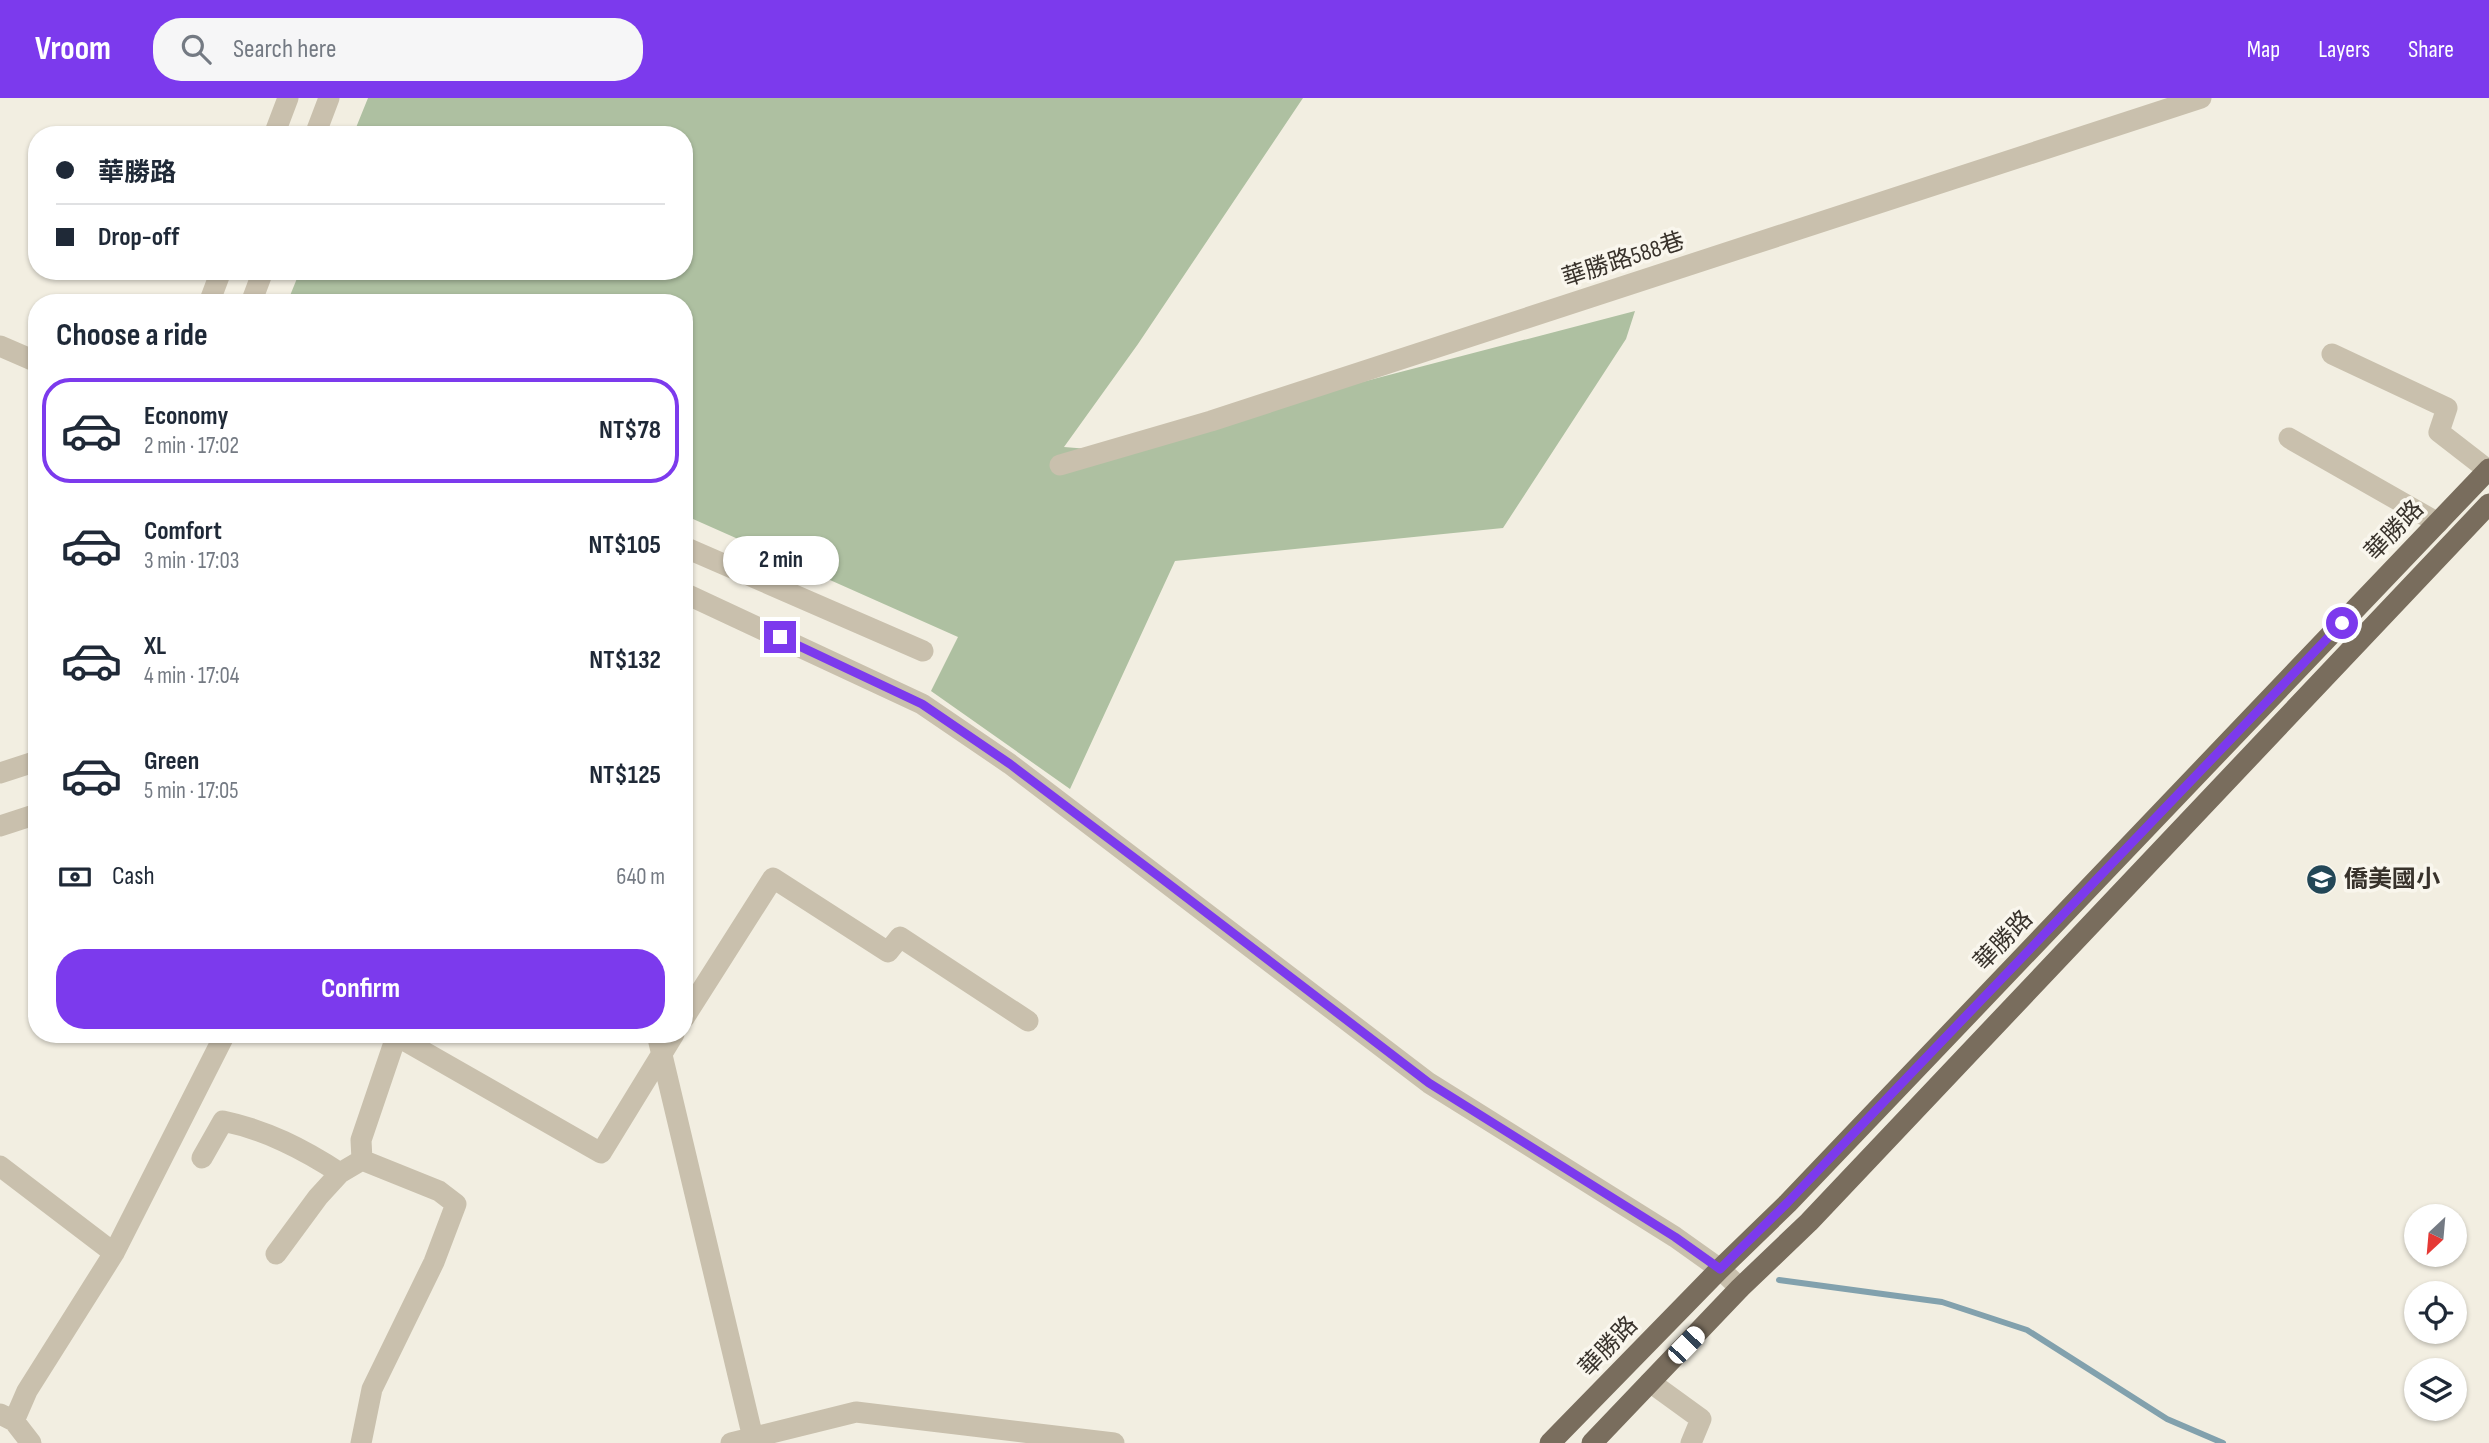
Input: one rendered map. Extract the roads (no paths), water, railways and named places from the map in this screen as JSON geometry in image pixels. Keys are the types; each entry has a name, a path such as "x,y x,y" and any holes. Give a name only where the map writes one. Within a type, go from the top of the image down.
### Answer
{"main road":[{"name":"華勝路","path":"1550,1443 1788,1202 2489,470"},
{"name":"華勝路","path":"1592,1443 1740,1288 1809,1222 2489,504"},
{"path":"2208,764 2226,779"}],"street":[{"path":"277,126 288,98"},
{"path":"318,126 329,98"},
{"name":"華勝路588巷","path":"1060,465 1211,421 2201,98"},
{"path":"0,346 28,358"},
{"path":"2332,354 2447,408 2439,432 2489,470"},
{"path":"2289,438 2438,523"},
{"path":"693,551 923,651"},
{"path":"693,597 922,704 1010,764 1429,1083 1675,1237 1720,1269 1740,1288"},
{"path":"0,773 28,764"},
{"path":"0,826 28,817"},
{"path":"693,1003 773,878 888,952 900,937 1028,1021"},
{"path":"32,1443 7,1417 27,1391 114,1252 220,1043"},
{"path":"362,1160 361,1140 393,1043"},
{"path":"410,1043 601,1153 659,1044"},
{"path":"659,1044 753,1438"},
{"path":"202,1158 223,1121 251,1127 307,1152 340,1172"},
{"path":"276,1254 340,1172 362,1160"},
{"path":"361,1443 373,1388 434,1262 456,1204 439,1191 362,1160"},
{"path":"0,1166 114,1252"},
{"path":"1650,1382 1701,1419 1691,1443"},
{"path":"731,1443 856,1412 1114,1443"}],"waterway":[{"path":"1779,1280 1942,1302 2027,1330 2167,1419 2223,1443"}],"place":[{"name":"僑美國小","path":"2321,879"}]}
